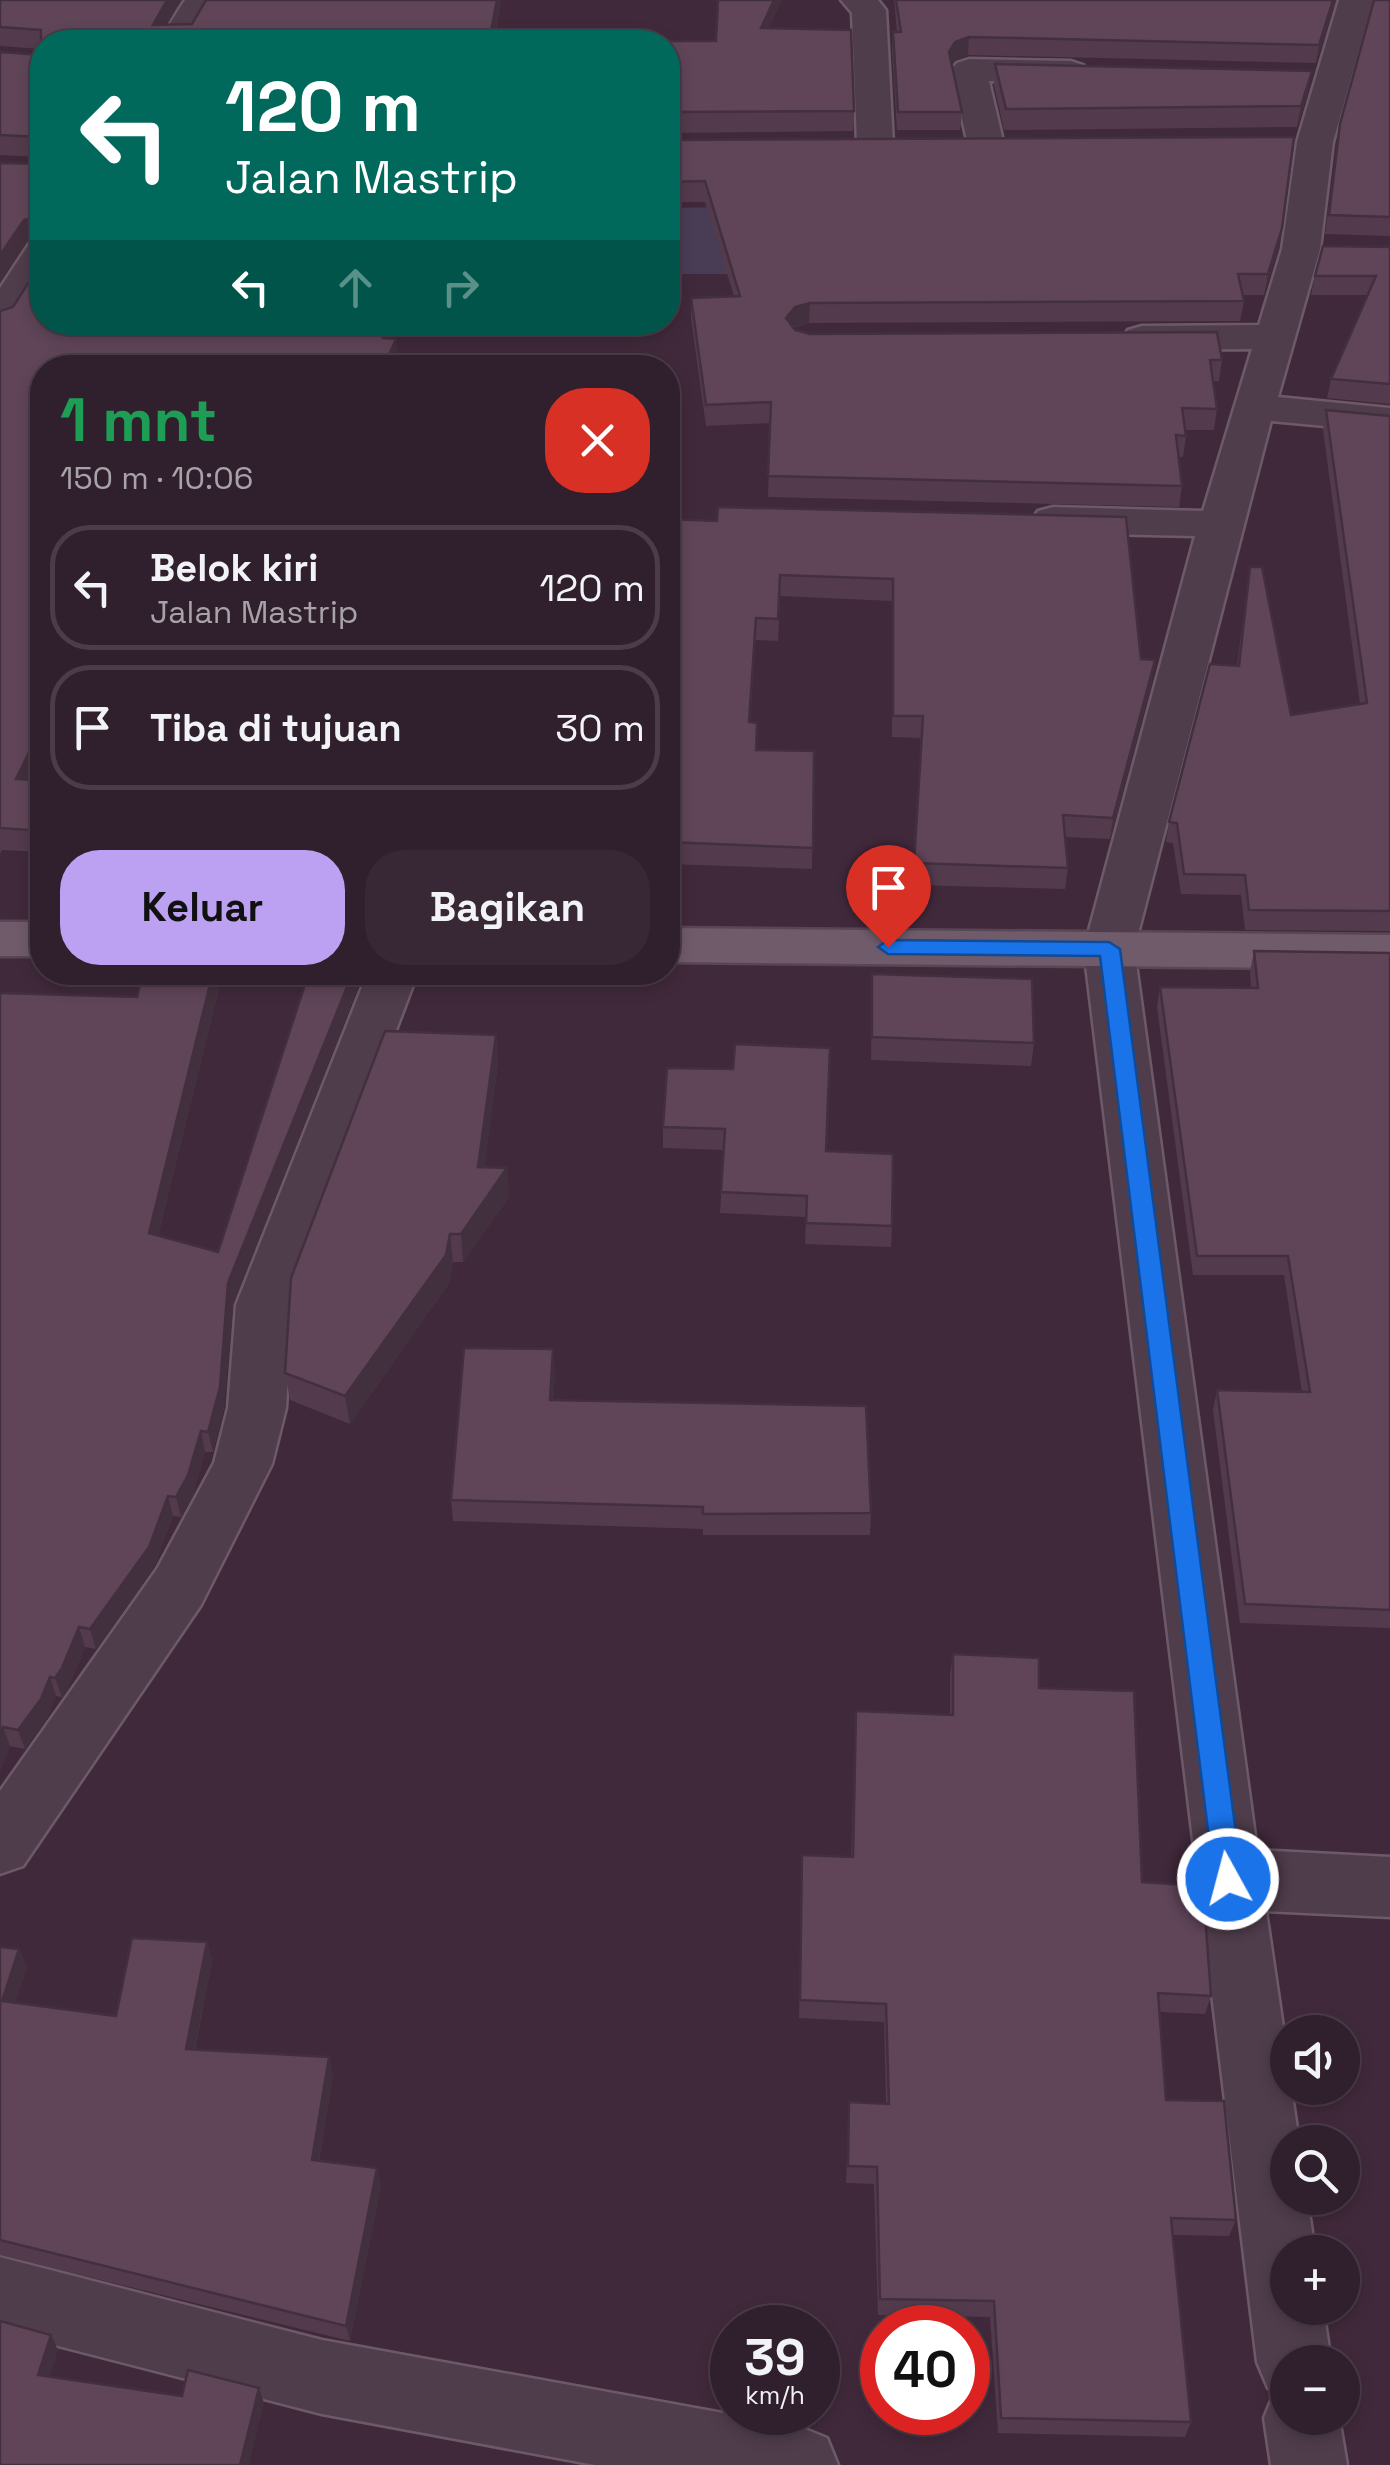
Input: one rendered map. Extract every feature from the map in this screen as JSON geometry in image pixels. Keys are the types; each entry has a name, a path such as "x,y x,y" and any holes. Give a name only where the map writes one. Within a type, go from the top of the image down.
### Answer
{"main road":[{"path":"0,939 30,939"},
{"path":"680,945 1390,952"}],"street":[{"path":"183,30 202,0"},
{"path":"858,0 869,10 874,144"},
{"path":"1292,2345 1109,949 1220,524 1274,337 1319,249 1296,142 1314,78 1356,0"},
{"path":"986,145 969,70 1104,73"},
{"path":"837,144 912,144"},
{"path":"949,144 1025,145"},
{"path":"0,318 24,266"},
{"path":"1100,338 1274,337"},
{"path":"1254,407 1390,420"},
{"path":"1021,519 1220,524"},
{"path":"0,1845 179,1586 243,1464 258,1408 264,1305 388,985"},
{"path":"1228,1879 1390,1887"},
{"path":"0,2294 322,2377 800,2465"},
{"path":"1304,2435 1308,2465"}],"shaded area":[{"path":"738,207 741,274 680,274 680,208"}],"building":[{"path":"0,0 167,0 153,25 192,24 206,0 497,0 491,30 0,27"},
{"path":"718,0 774,0 761,28 851,30 854,111 680,112 680,41 716,41"},
{"path":"896,0 1333,0 1319,45 969,37 955,42 949,52 962,112 898,112 893,32 901,32"},
{"path":"1374,0 1390,0 1390,217 1329,215 1340,124"},
{"path":"0,52 30,54 30,136 0,135"},
{"path":"995,64 1312,71 1301,106 1006,109"},
{"path":"1294,137 1282,228 1268,274 1238,274 1244,301 810,303 795,307 786,318 795,330 810,334 1217,332 1222,360 1210,360 1217,409 1182,408 1186,436 1176,435 1182,486 768,476 771,402 706,405 691,298 740,296 705,181 680,182 680,140"},
{"path":"0,163 30,164 30,219 24,220 0,255"},
{"path":"1323,246 1390,247 1390,384 1331,379 1376,276 1315,276"},
{"path":"30,280 30,335 384,335 383,338 396,339 389,355 30,355 30,750 16,779 30,780 30,830 0,828 0,311 13,307"},
{"path":"1326,410 1390,416 1390,911 1249,910 1245,875 1184,874 1177,823 1169,822 1210,664 1239,666 1250,567 1262,567 1291,715 1367,703"},
{"path":"718,507 1126,517 1141,659 1155,660 1113,818 1063,815 1068,868 914,863 923,716 893,716 893,579 780,575 778,619 756,618 749,722 757,723 756,750 814,751 813,848 680,842 680,519 717,521"},
{"path":"1254,951 1390,953 1390,1610 1245,1604 1217,1390 1310,1392 1288,1256 1197,1256 1160,987 1258,988"},
{"path":"872,974 1032,979 1034,1043 872,1037"},
{"path":"140,985 210,985 149,1233 218,1252 305,985 348,985 228,1283 220,1387 208,1432 201,1431 188,1475 176,1497 168,1496 149,1547 90,1629 79,1627 62,1668 55,1678 50,1677 41,1699 18,1730 3,1727 0,1734 0,993 137,997"},
{"path":"385,1031 496,1035 478,1167 507,1168 461,1234 450,1234 446,1255 345,1396 285,1373 291,1278"},
{"path":"735,1044 830,1048 826,1151 893,1154 892,1226 806,1223 807,1196 721,1192 725,1129 663,1127 667,1068 733,1069"},
{"path":"464,1348 553,1349 550,1400 866,1406 871,1513 703,1514 703,1507 451,1500"},
{"path":"953,1654 1039,1658 1039,1688 1134,1691 1142,1882 1203,1886 1211,1996 1158,1993 1166,2100 1224,2101 1236,2220 1171,2218 1191,2422 1001,2418 994,2301 880,2299 877,2167 848,2166 849,2102 889,2104 886,2004 800,2000 802,1855 853,1857 856,1711 953,1715"},
{"path":"132,1938 207,1942 186,2049 329,2057 312,2160 377,2168 346,2326 0,2240 0,1947 19,1949 2,2001 116,2016"},
{"path":"0,2321 51,2335 38,2375 182,2396 188,2370 259,2388 240,2465 0,2465"}],"route":[{"path":"888,947 1109,949 1228,1879"}]}
